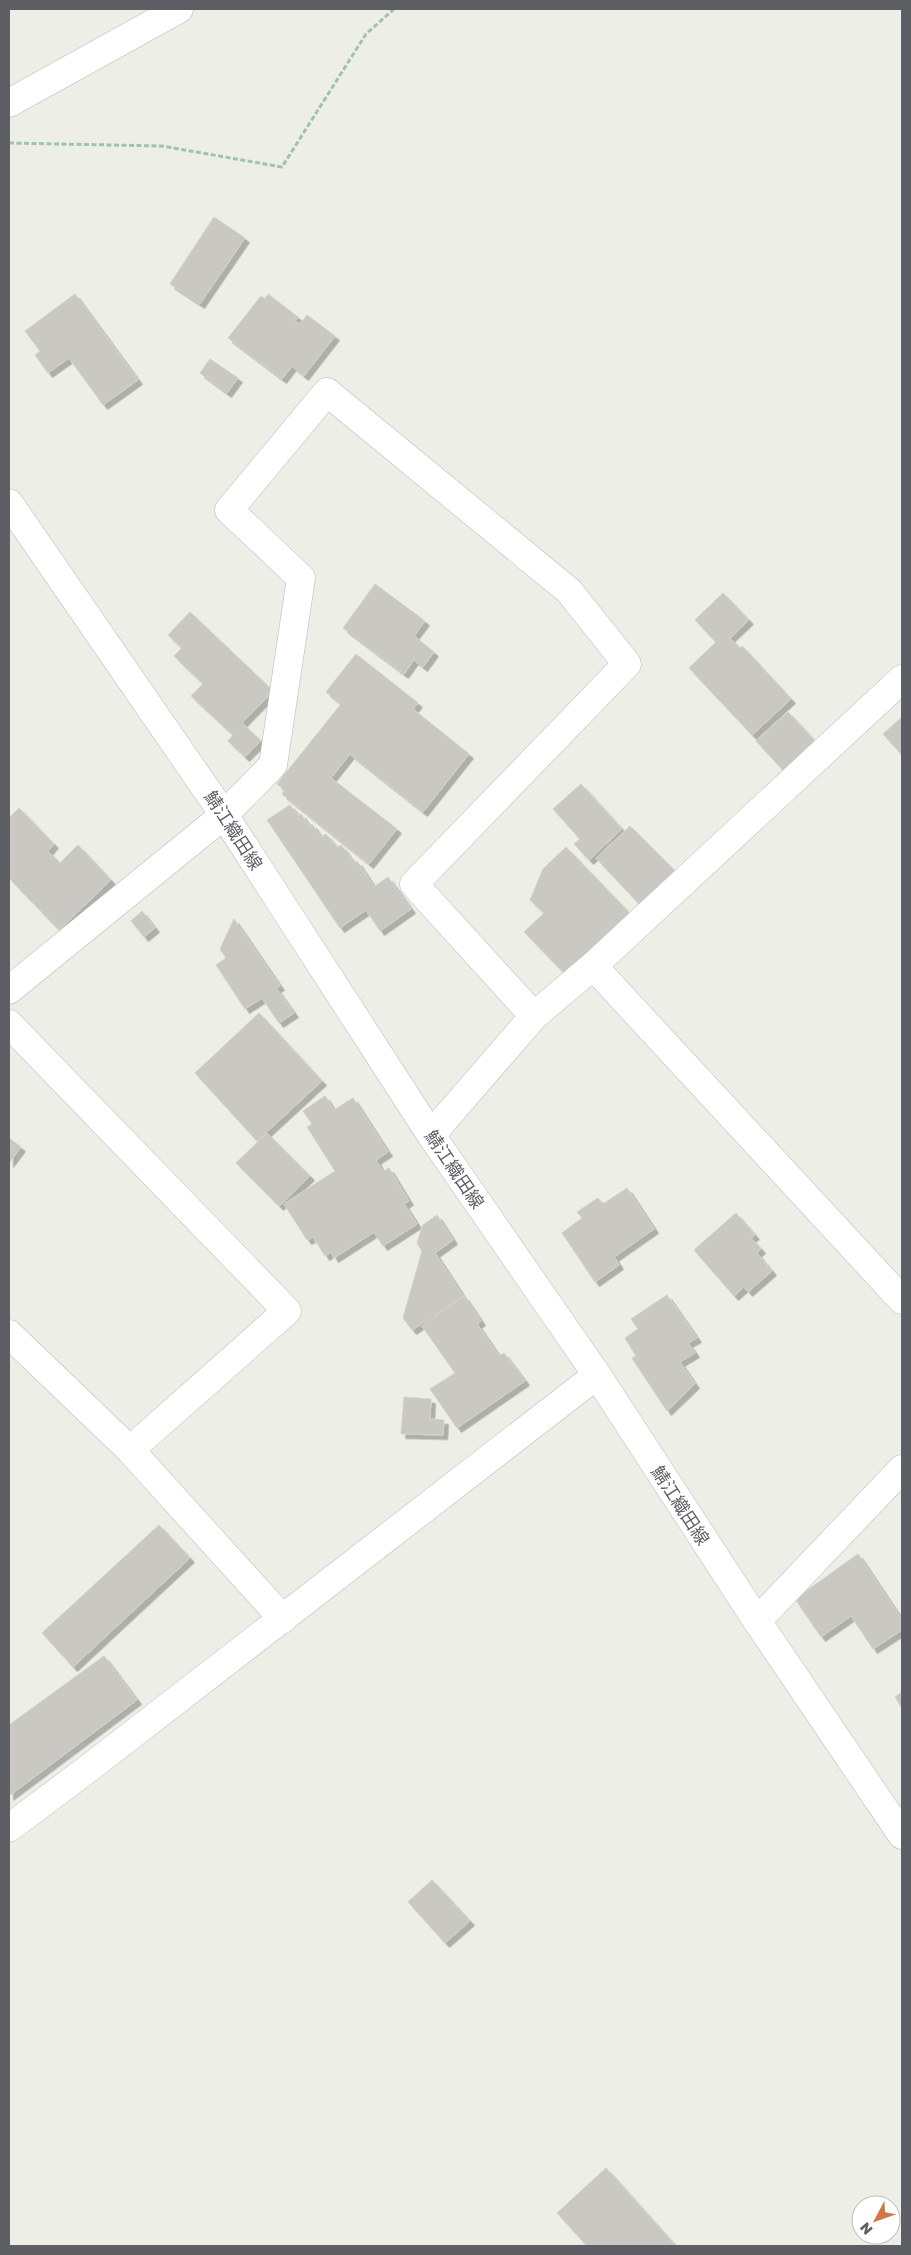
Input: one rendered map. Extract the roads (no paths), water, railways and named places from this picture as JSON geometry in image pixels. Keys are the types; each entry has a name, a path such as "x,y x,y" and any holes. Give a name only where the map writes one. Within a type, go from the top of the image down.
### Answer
{"street":[{"path":"9,103 179,9"},
{"path":"9,990 224,815 273,765 301,578 228,510 327,392 569,591 627,664 414,884 534,1016"},
{"name":"鯖江織田線","path":"9,503 224,815 431,1134 597,1375 756,1621 902,1835"},
{"path":"431,1134 534,1016 592,966 902,679"},
{"path":"592,966 902,1300"},
{"path":"9,1024 287,1311 130,1450"},
{"path":"9,1334 130,1450 283,1619"},
{"path":"9,1828 283,1619 597,1375"},
{"path":"756,1621 902,1469"}]}
